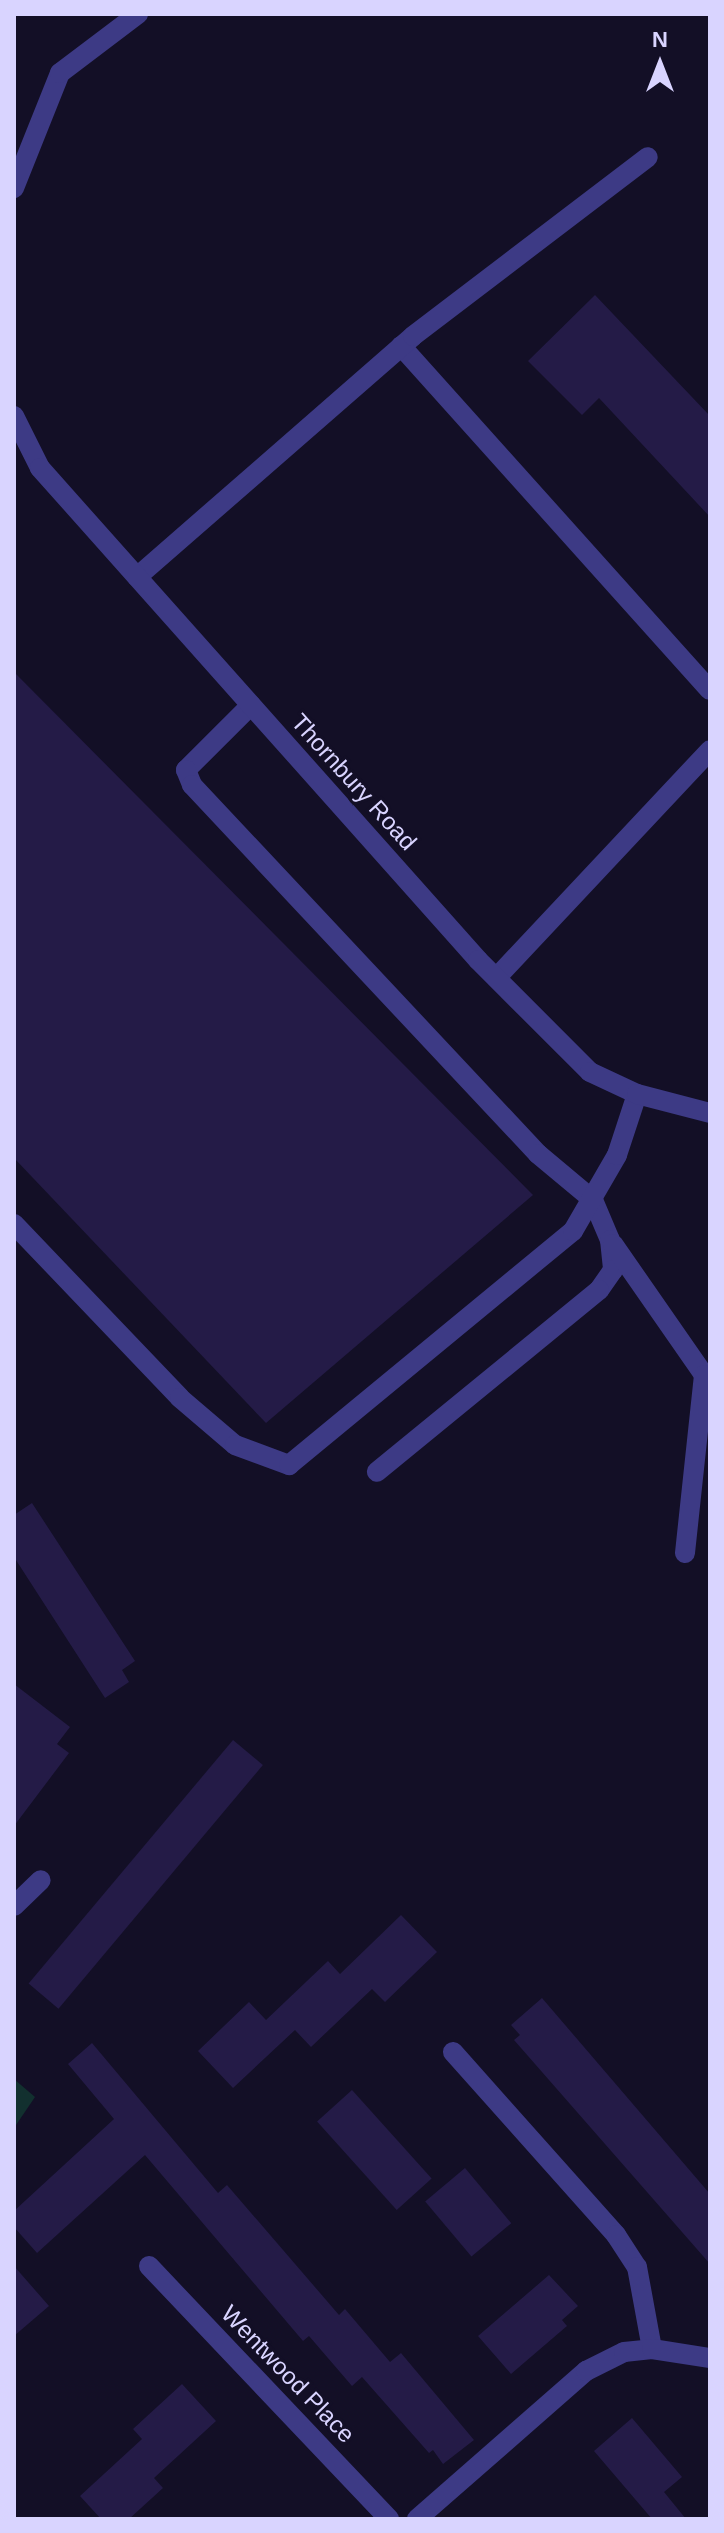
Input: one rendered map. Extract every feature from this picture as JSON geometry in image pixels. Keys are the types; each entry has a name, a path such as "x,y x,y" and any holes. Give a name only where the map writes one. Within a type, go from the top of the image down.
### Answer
{"street":[{"path":"14,188 60,73 138,14"},
{"path":"137,577 401,346 648,157"},
{"path":"401,346 710,690"},
{"name":"Thornbury Road","path":"14,416 40,468 497,977 590,1072 637,1094 710,1113"},
{"path":"251,705 186,770 192,785 538,1154 593,1200 610,1240 704,1375 685,1553"},
{"path":"497,977 710,750"},
{"path":"14,1224 180,1398 235,1445 289,1465 573,1231 617,1155 637,1094"},
{"path":"377,1472 599,1290 613,1270 610,1240"},
{"path":"14,1906 41,1880"},
{"path":"453,2052 623,2246 637,2267 652,2349"},
{"name":"Wentwood Place","path":"149,2266 389,2519"},
{"path":"417,2519 586,2371 624,2352 652,2349 710,2358"}],"green space":[{"path":"14,2079 35,2097 14,2128"}],"building":[{"path":"595,295 710,416 710,517 599,398 582,415 528,361"},
{"path":"14,672 533,1195 266,1423 14,1158"},
{"path":"32,1503 135,1661 122,1670 129,1682 105,1698 14,1557 14,1515"},
{"path":"14,1684 70,1727 57,1744 69,1753 14,1826"},
{"path":"233,1740 263,1765 58,2009 29,1984"},
{"path":"401,1915 437,1952 385,2002 372,1989 311,2047 295,2030 233,2088 198,2051 249,2002 266,2020 328,1961 340,1974"},
{"path":"542,1998 710,2194 710,2264 514,2040 520,2035 511,2025"},
{"path":"92,2043 218,2193 227,2185 339,2315 345,2309 390,2362 401,2353 474,2440 443,2464 433,2450 429,2453 362,2377 352,2386 309,2336 303,2341 145,2155 37,2253 14,2227 14,2211 114,2119 68,2064"},
{"path":"352,2090 432,2178 397,2210 317,2121"},
{"path":"465,2168 511,2223 471,2257 425,2201"},
{"path":"14,2266 49,2306 14,2336"},
{"path":"549,2275 578,2306 562,2320 567,2326 511,2374 478,2336"},
{"path":"182,2384 216,2421 154,2478 163,2488 129,2519 101,2519 80,2496 142,2439 133,2429"},
{"path":"632,2418 682,2477 664,2492 686,2519 652,2519 594,2451"}]}
